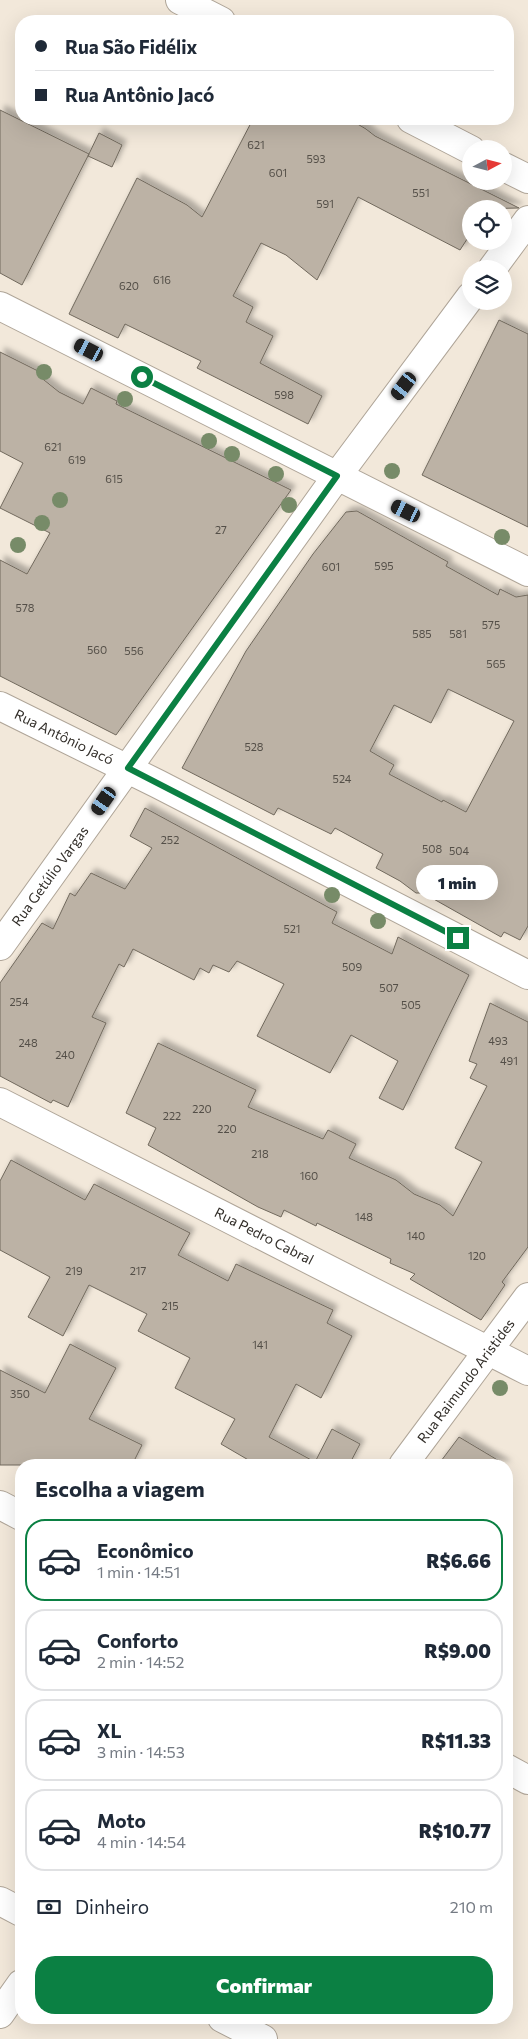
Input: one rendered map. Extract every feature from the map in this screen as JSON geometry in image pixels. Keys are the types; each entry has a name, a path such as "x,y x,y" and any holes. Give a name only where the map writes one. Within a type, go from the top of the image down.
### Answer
{"street":[{"path":"180,0 209,15"},
{"path":"423,125 462,145"},
{"path":"512,171 528,179"},
{"path":"499,260 528,220"},
{"path":"0,306 528,572"},
{"name":"Rua Getúlio Vargas","path":"0,946 337,476 462,308"},
{"name":"Rua Antônio Jacó","path":"0,706 128,768 528,975"},
{"name":"Rua Pedro Cabral","path":"0,1102 528,1371"},
{"name":"Rua Raimundo Aristides","path":"408,1459 528,1297"},
{"path":"0,1505 15,1513"},
{"path":"513,1772 528,1780"},
{"path":"0,1901 15,1909"},
{"path":"0,2014 15,1993"},
{"path":"234,2024 263,2039"}],"building":[{"path":"0,110 15,117 15,125 30,125 89,154 22,285 0,273"},
{"path":"250,125 359,125 375,136 462,180 462,190 483,190 503,200 462,200 462,247 460,250 358,197 317,280 286,255 261,243 233,296 253,307 246,322 273,336 260,363 322,396 308,424 197,368 201,361 125,324 118,338 69,314 137,178 187,205 202,217"},
{"path":"99,133 122,145 112,167 88,156"},
{"path":"499,320 528,334 528,527 422,475"},
{"path":"0,352 38,371 39,376 59,392 83,404 91,388 117,401 116,404 291,490 116,735 0,676 0,560 27,574 50,533 0,508 23,463 0,451"},
{"path":"357,511 448,562 446,566 498,595 500,589 516,597 528,595 528,926 520,940 504,932 501,937 423,893 416,893 400,881 376,868 383,854 335,828 331,834 278,808 274,815 182,768 246,651 313,554 346,512","holes":["448,689 514,721 466,812 443,800 442,802 389,774 394,765 370,751 394,705 431,723"]},
{"path":"145,808 337,912 332,923 392,954 398,937 469,975 403,1110 379,1098 398,1061 351,1035 330,1073 257,1036 284,984 237,961 229,972 213,965 209,973 200,968 194,980 133,949 124,967 119,964 92,1017 106,1023 68,1107 53,1100 51,1103 0,1076 0,983 42,923 53,929 70,893 75,896 91,873 125,889 152,848 130,836"},
{"path":"490,1003 528,1022 528,1247 502,1282 505,1285 481,1320 410,1279 415,1274 390,1263 391,1259 317,1223 316,1226 284,1210 281,1217 258,1207 148,1145 156,1128 126,1113 158,1043 256,1090 248,1107 323,1139 328,1130 356,1144 349,1158 396,1180 414,1194 440,1205 453,1216 482,1162 455,1148 487,1086 470,1078 477,1064 469,1061"},
{"path":"11,1160 85,1200 94,1184 190,1233 178,1255 228,1281 236,1264 333,1310 327,1323 352,1336 321,1398 296,1384 269,1437 309,1459 247,1459 221,1444 235,1419 175,1388 190,1358 138,1331 147,1314 89,1285 63,1336 28,1317 50,1277 0,1250 0,1181"},
{"path":"70,1344 116,1368 89,1419 142,1445 135,1459 15,1459 15,1465 0,1465 0,1370 45,1393"},
{"path":"332,1429 360,1444 352,1459 317,1459"},
{"path":"459,1437 496,1459 442,1459"}],"route":[{"path":"142,377 337,476 128,768 458,938"}]}
